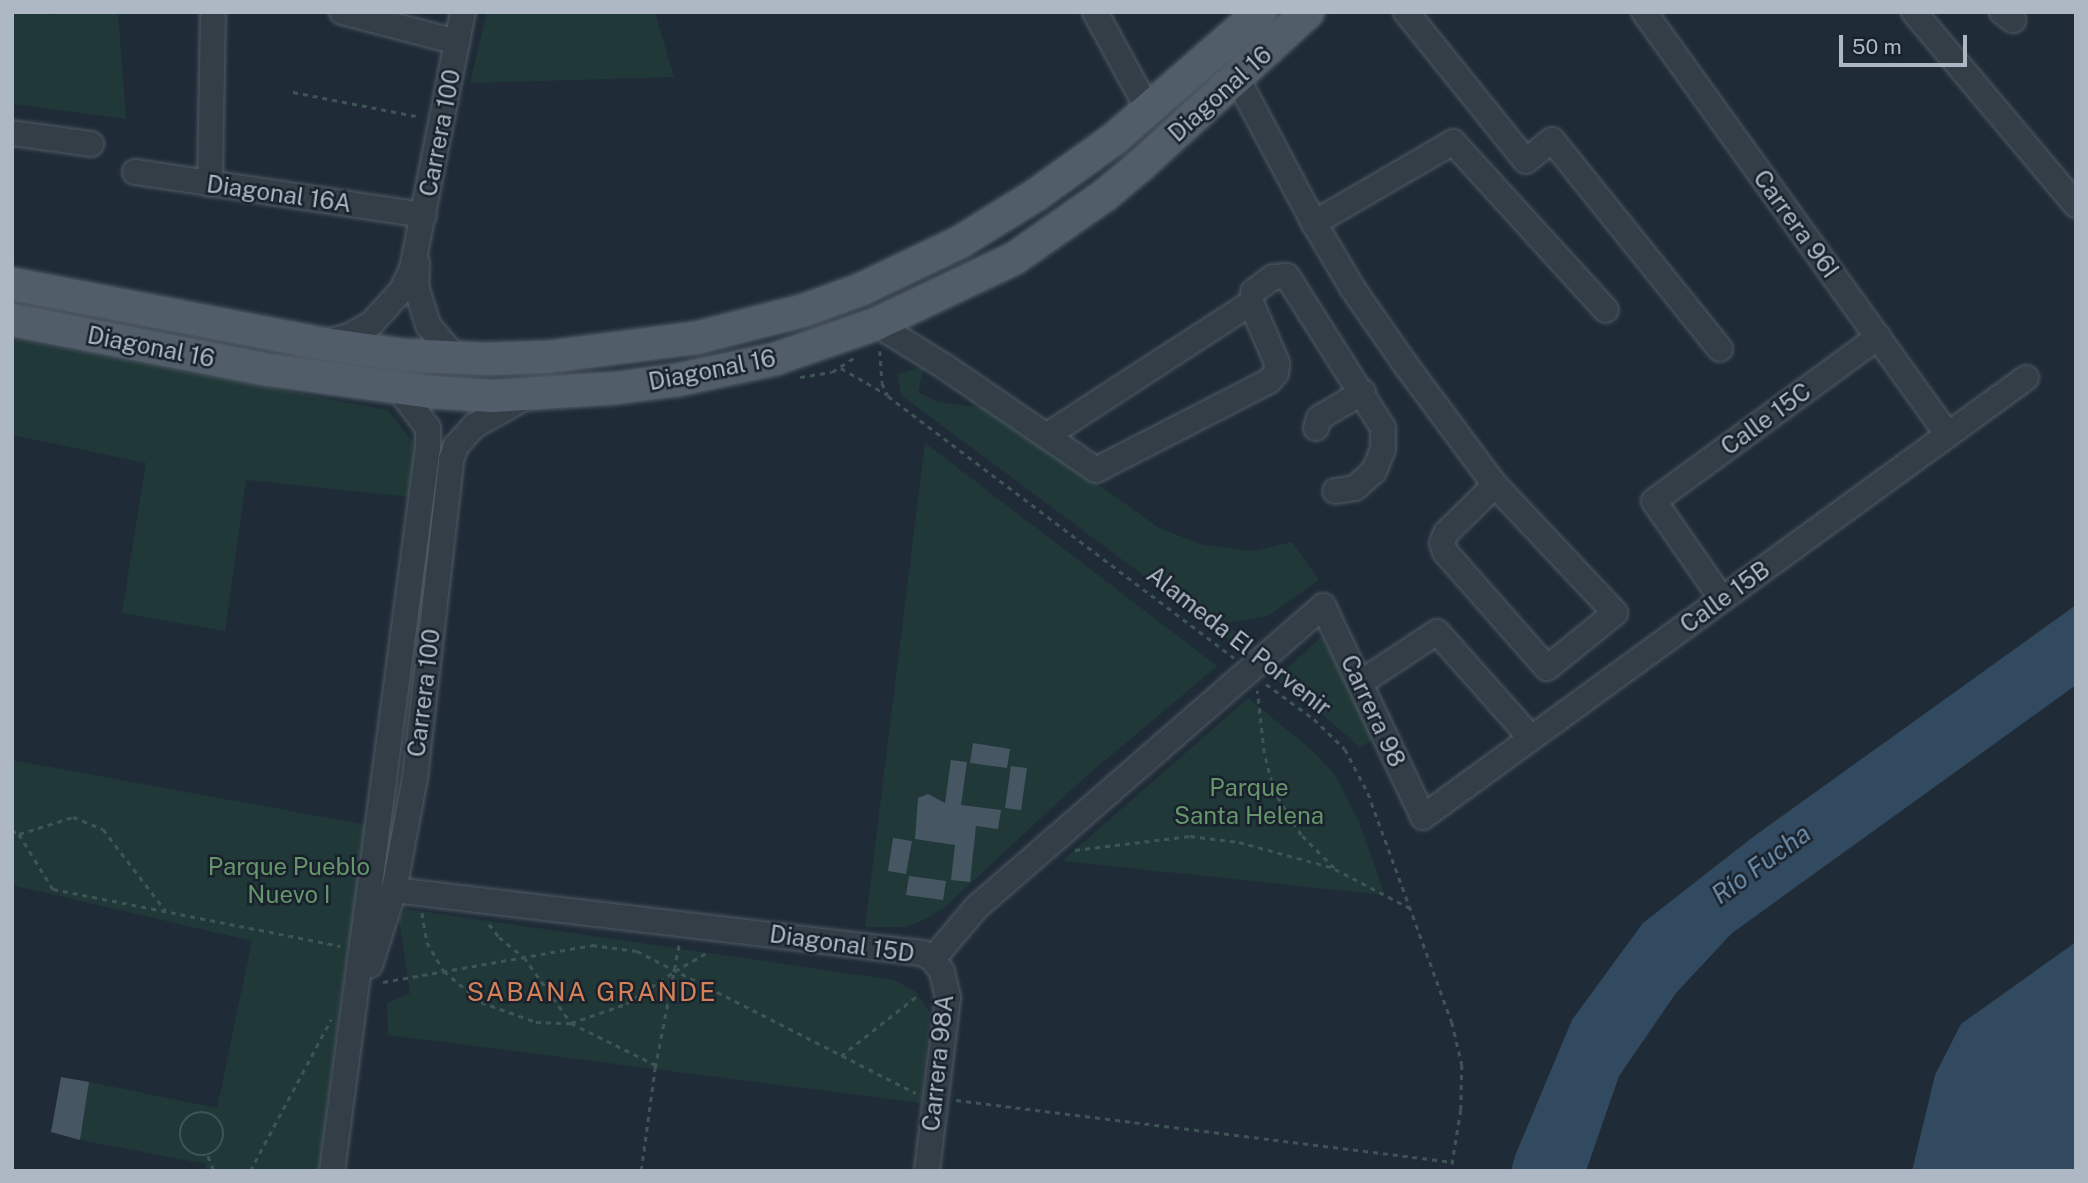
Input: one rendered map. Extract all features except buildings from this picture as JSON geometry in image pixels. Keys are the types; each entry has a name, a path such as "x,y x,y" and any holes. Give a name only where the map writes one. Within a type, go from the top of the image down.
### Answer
{"main road":[{"name":"Diagonal 16","path":"12,320 219,362 398,388 528,396 628,387 732,369 878,335 1047,237 1142,164 1308,12"},
{"name":"Diagonal 16","path":"12,284 324,344 403,355 456,358 547,357 659,344 735,330 805,310 862,289 960,242 1036,195 1149,111 1257,13"}],"street":[{"path":"210,184 213,12"},
{"path":"342,12 457,41"},
{"name":"Carrera 100","path":"324,344 351,335 388,308 402,290 417,253 463,12"},
{"path":"1095,12 1149,111"},
{"path":"1406,12 1526,161 1552,140 1720,349"},
{"name":"Carrera 96I","path":"1644,12 1948,435"},
{"path":"1914,12 2074,200"},
{"path":"1237,78 1314,223 1353,289 1495,485 1615,613 1547,668 1445,552 1442,543 1446,533 1495,485"},
{"path":"12,133 90,144"},
{"path":"1314,223 1448,142 1453,142 1606,310"},
{"name":"Diagonal 16A","path":"135,172 424,215"},
{"name":"Carrera 100","path":"417,253 420,306 439,341 456,358"},
{"path":"1253,292 1273,277 1287,276 1363,392 1383,428 1383,449 1374,471 1355,488 1335,491"},
{"path":"878,335 944,366 1046,436 1096,470 1269,380 1276,373 1277,363 1251,303 1046,436"},
{"name":"Calle 15C","path":"1722,599 1654,501 1878,337"},
{"name":"Calle 15B","path":"1423,817 2026,378"},
{"name":"Carrera 100","path":"332,1171 342,1018 360,950 408,612 428,428 398,388"},
{"path":"1315,428 1320,418 1363,392"},
{"name":"Carrera 100","path":"342,1018 394,890 415,778 451,460 456,446 474,426 528,396"},
{"name":"Diagonal 15D","path":"394,890 911,950 933,959 978,907 1323,606"},
{"name":"Carrera 98","path":"1323,606 1423,817"},
{"path":"408,612 433,615"},
{"path":"1360,683 1437,632 1531,738"},
{"name":"Carrera 98A","path":"927,1171 948,997 942,972 933,959"}],"path":[{"path":"293,92 427,118"},
{"path":"878,335 882,383 888,396"},
{"name":"Alameda El Porvenir","path":"841,368 888,396 1314,719 1345,749 1368,793 1452,1022 1462,1065 1461,1110 1451,1171"},
{"path":"1249,671 1257,689 1264,753 1274,792 1301,835 1334,868"},
{"path":"19,834 73,817 103,829 166,912"},
{"path":"12,830 19,834 53,890 360,950"},
{"path":"1039,853 1190,836 1239,842 1334,868 1410,908"},
{"path":"423,906 427,942 444,971 481,1002 536,1022 571,1023 626,1004 674,971 708,953"},
{"path":"484,918 499,937 524,957 571,1023 656,1065"},
{"path":"640,1171 682,923"},
{"path":"383,982 592,945 614,946 637,951 922,1096 1453,1163"},
{"path":"841,1056 918,995"},
{"path":"250,1171 342,1018"},
{"path":"197,1113 212,1115 222,1125 224,1133 220,1147 208,1156 195,1155 181,1140 182,1126 197,1113"},
{"path":"208,1156 214,1171"}],"green space":[{"path":"62,12 118,12 126,119 12,104 12,13 58,15"},
{"path":"487,12 655,12 674,77 470,83"},
{"path":"12,339 388,410 415,444 410,497 246,480 225,631 122,613 146,463 12,435"},
{"path":"924,367 918,392 938,402 993,409 1159,528 1203,545 1254,551 1292,542 1319,580 1268,616 1225,623 1247,641 1241,648 901,395 897,374"},
{"path":"925,443 1217,666 1083,779 946,906 926,919 906,927 865,927"},
{"path":"1322,636 1374,739 1360,748 1317,709 1276,679"},
{"name":"Parque Santa Helena","path":"1248,698 1313,751 1335,775 1359,822 1385,895 1062,861"},
{"name":"Parque Pueblo Nuevo I","path":"12,760 367,825 340,1002 319,1171 205,1171 206,1164 80,1140 89,1082 217,1108 252,941 12,885"},
{"path":"406,909 894,980 916,992 930,1013 921,1103 388,1035 387,1003 410,993 399,919"}],"water":[{"name":"Río Fucha","path":"2076,605 2076,685 1732,933 1676,993 1619,1076 1586,1171 1511,1171 1572,1020 1643,923 1753,837"},
{"path":"2076,942 2076,1171 1912,1171 1935,1075 1961,1024"}],"district":[{"name":"SABANA GRANDE","path":"592,992"}]}
